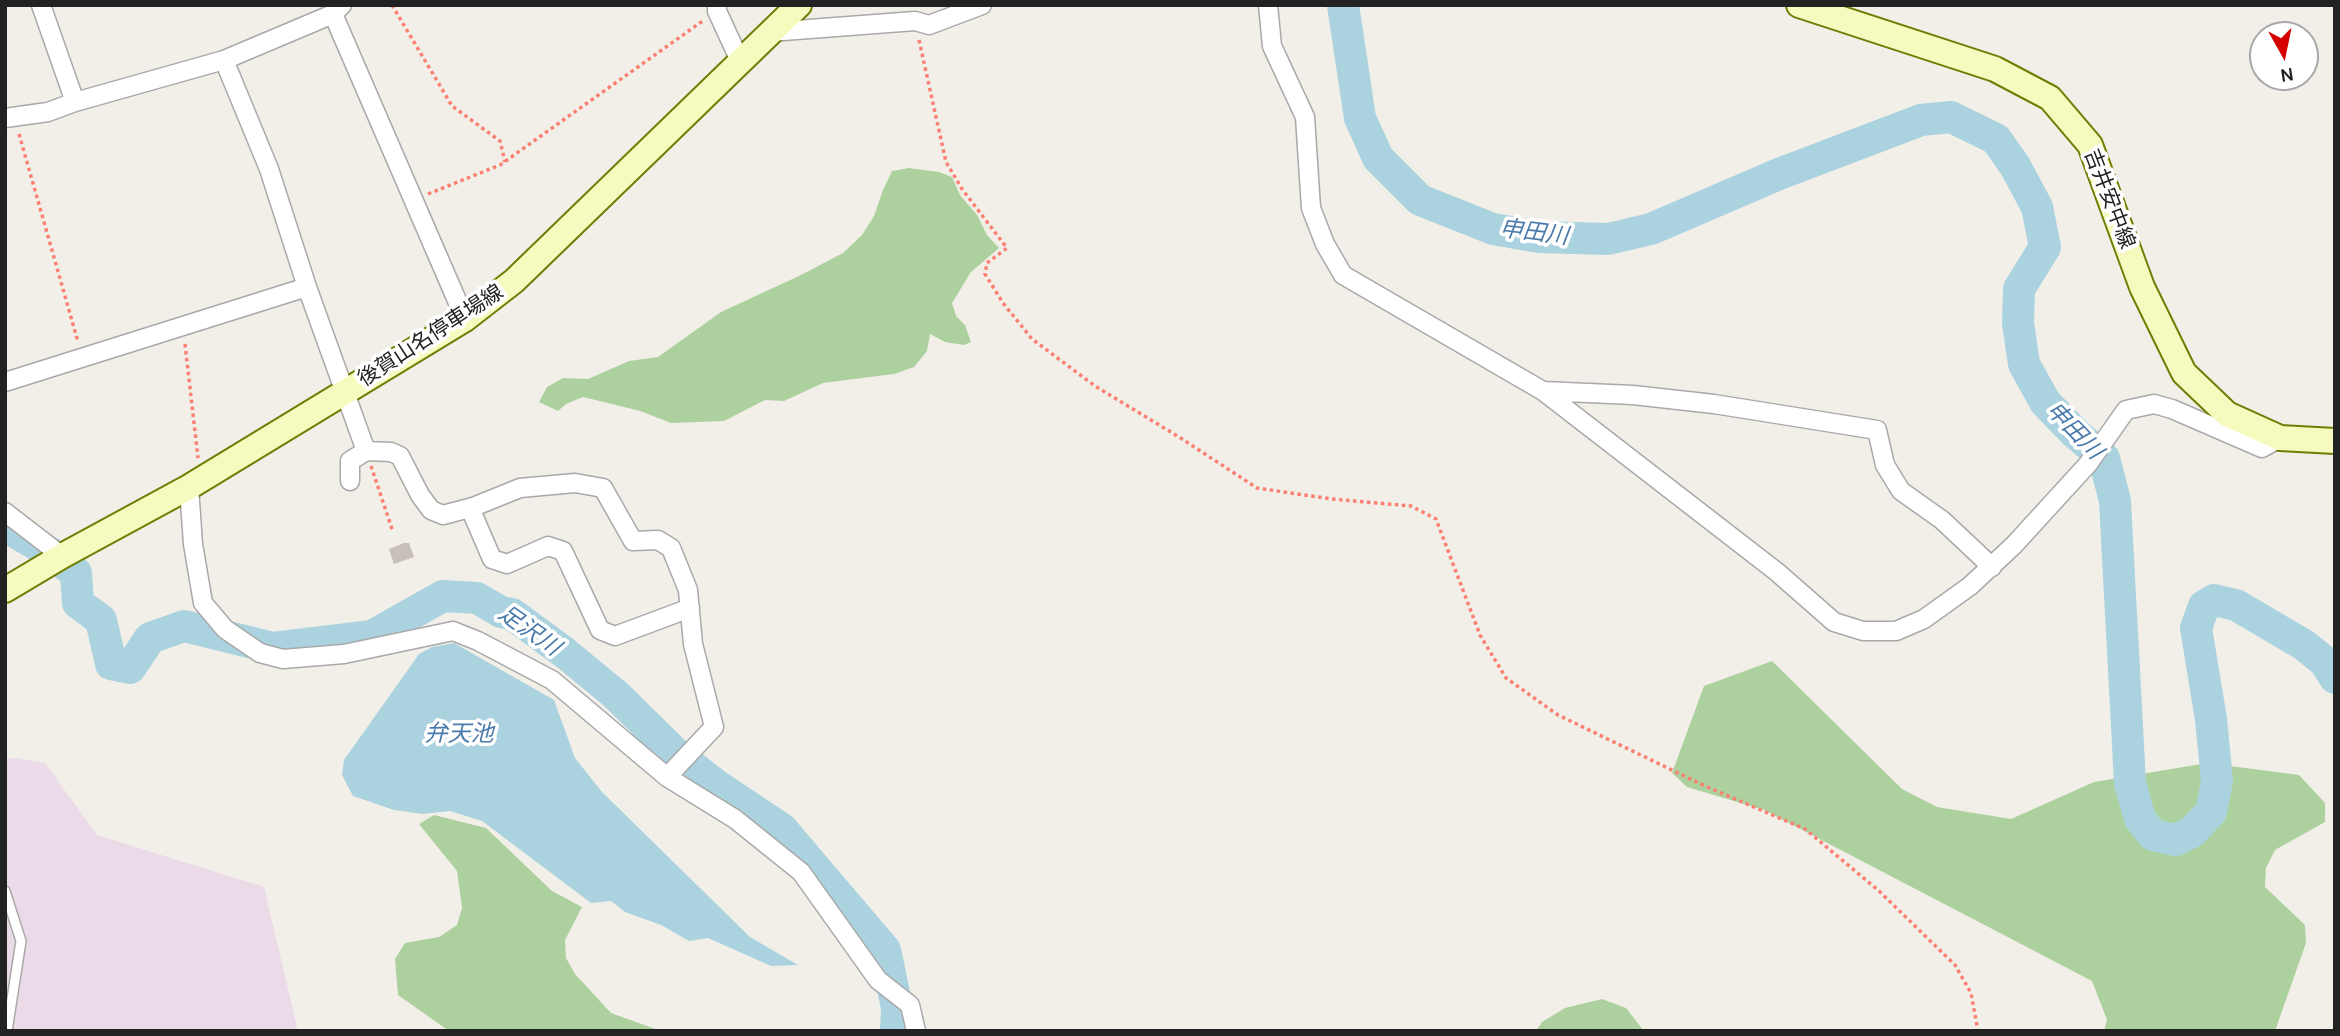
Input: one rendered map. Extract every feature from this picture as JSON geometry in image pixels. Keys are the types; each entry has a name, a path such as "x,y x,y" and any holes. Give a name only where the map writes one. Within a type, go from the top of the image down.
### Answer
{"main road":[{"name":"後賀山名停車場線","path":"5,590 194,475 465,319 514,281 799,5"},
{"path":"1799,5 1834,11"},
{"name":"吉井安中線","path":"1834,11 1995,69 2050,98 2090,145 2142,287 2184,373 2227,414 2280,438 2335,441"}],"street":[{"path":"41,5 75,102"},
{"path":"770,32 915,21 929,25 982,5"},
{"path":"1268,5 1272,46 1305,117 1311,208 1325,244 1343,275 1544,391 1777,572 1833,622 1863,631 1896,631 1924,619 1970,586 2014,545 2088,464 2126,410 2154,404 2262,447 2280,438"},
{"path":"717,8 740,61"},
{"path":"10,118 47,112 224,60 338,9 413,200 465,319"},
{"path":"224,60 269,169 307,287 368,456"},
{"path":"5,382 307,287"},
{"path":"1544,391 1714,404 1877,430 1885,465 1901,491 1942,520 1992,567"},
{"path":"350,481 350,461 391,452 400,456 431,510 443,515 470,508 520,488 575,483 603,488 633,541 657,540 671,548 688,590 693,644 714,727 667,777"},
{"path":"194,475 193,544 203,603 225,629 260,653 283,659 344,654 453,631 478,641 552,680 667,777 735,819 801,872 878,979 910,1005 916,1031"},
{"path":"470,508 492,559 507,564 548,547 563,551 600,630 615,636 690,608"},
{"path":"5,512 62,556"}],"lane":[{"path":"5,891 21,941 7,1031"}],"path":[{"path":"392,5 452,106 500,141 505,162"},
{"path":"413,200 505,162 717,8"},
{"path":"915,21 946,162 962,189 1007,248 987,263 985,274 1003,303 1032,339 1096,386 1257,488 1332,499 1411,506 1436,519 1480,635 1506,678 1558,715 1705,786 1805,830 1880,891 1955,965 1971,993 1978,1031"},
{"path":"10,118 82,357"},
{"path":"183,326 194,475"},
{"path":"368,456 393,532"}],"shaded area":[{"path":"5,759 45,763 97,835 264,887 298,1031 5,1031"}],"green space":[{"path":"909,168 939,172 952,177 960,195 999,248 971,272 952,303 971,342 964,345 945,342 930,334 927,351 914,367 894,374 823,383 784,401 765,400 724,421 671,423 640,411 583,397 566,404 558,411 539,402 547,387 563,378 588,379 629,361 658,357 721,312 843,253 862,235 874,216 892,171"},
{"path":"1772,661 1902,789 1937,807 2011,819 2094,782 2207,763 2299,775 2325,803 2325,822 2275,850 2266,868 2265,887 2305,925 2306,943 2275,1031 2104,1031 2107,1020 2092,981 1764,810 1687,787 1672,773 1704,686"},
{"path":"434,815 486,828 552,891 582,907 565,940 566,958 575,974 611,1013 661,1031 449,1031 398,995 395,959 405,943 439,937 457,925 462,908 457,871 419,824"},
{"path":"1602,999 1626,1008 1644,1031 1536,1031 1542,1022 1565,1008"}],"water":[{"name":"弁天池","path":"454,643 554,700 575,758 602,792 750,937 798,965 771,966 708,938 689,941 661,925 625,912 611,901 591,903 482,821 450,811 423,814 394,810 353,796 342,775 344,760 419,654 432,647"}],"building":[{"path":"409,543 414,557 394,564 389,549"}],"waterway":[{"name":"申田川","path":"1343,5 1360,118 1378,158 1420,200 1493,229 1539,237 1608,239 1651,229 1779,174 1921,120 1951,117 1996,139 2015,166 2037,207 2045,247 2019,289 2018,323 2024,364 2045,402 2104,458 2115,501 2130,783 2140,819 2153,835 2176,840 2192,832 2211,812 2217,781 2211,719 2196,628 2204,606 2214,600 2236,605 2304,645 2325,662 2335,678"},
{"name":"足沢川","path":"5,526 49,552 76,573 78,603 101,620 111,664 130,668 150,638 184,626 273,648 372,636 443,596 477,598 501,612 512,614 616,695 673,751 716,785 782,829 885,950 897,1008 896,1031"}]}
